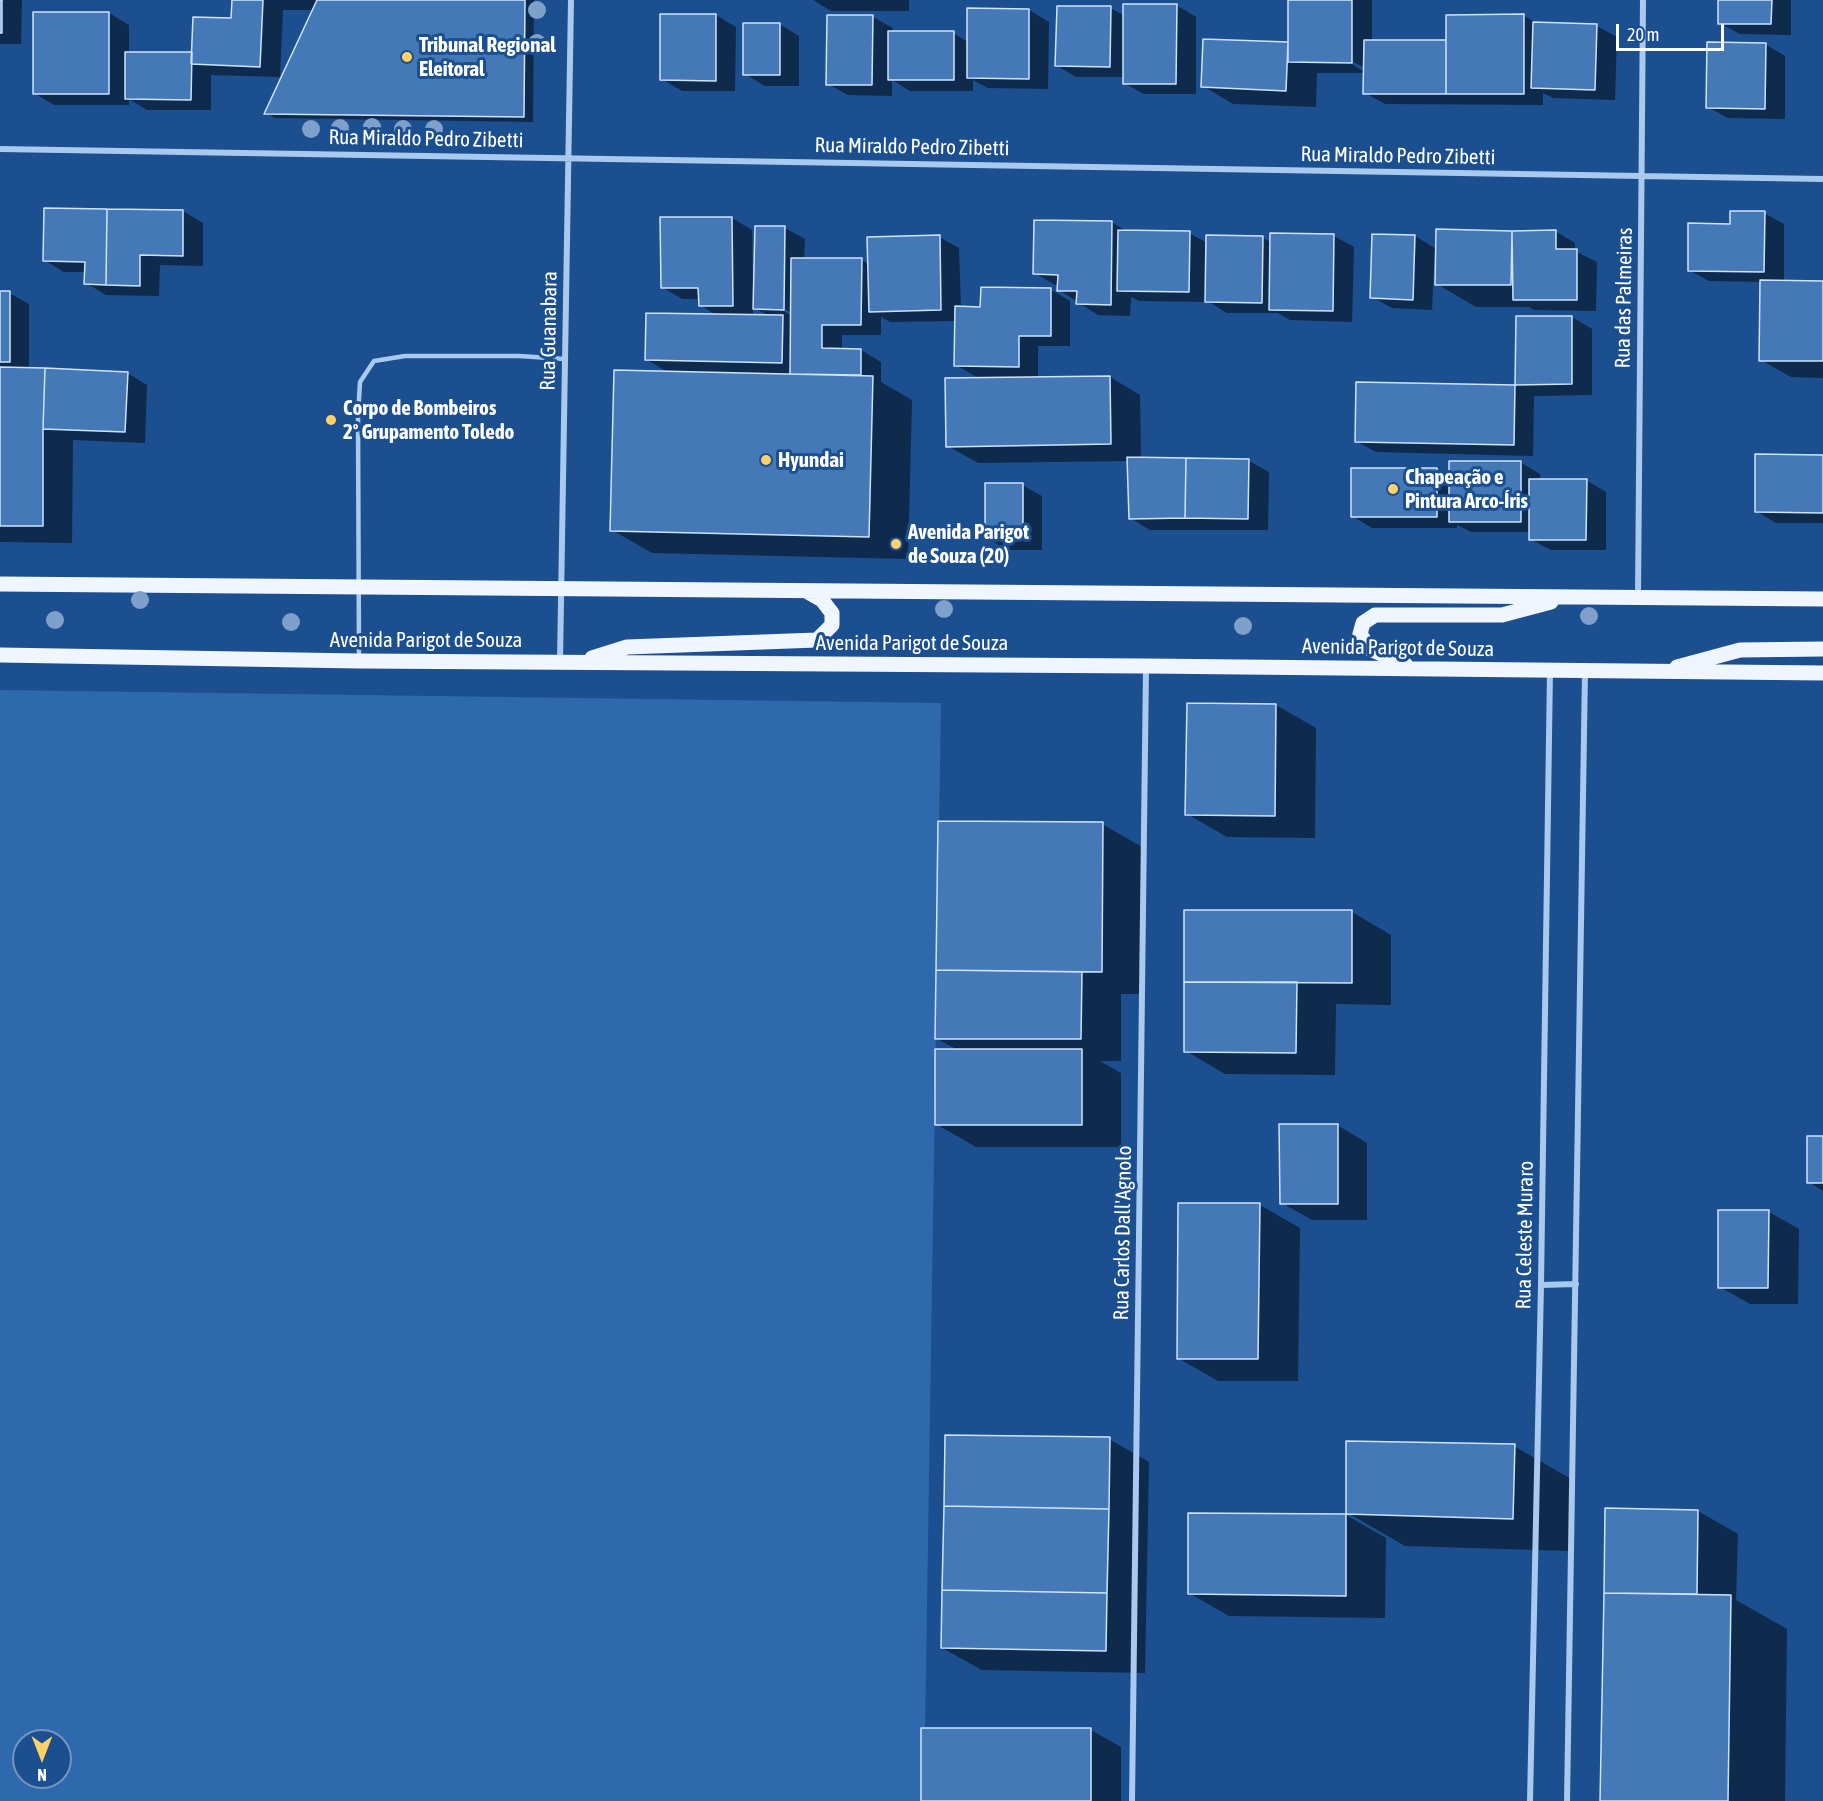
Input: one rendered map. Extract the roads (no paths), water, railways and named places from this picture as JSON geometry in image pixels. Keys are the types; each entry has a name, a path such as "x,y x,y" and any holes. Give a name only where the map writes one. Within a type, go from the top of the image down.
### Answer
{"main road":[{"path":"0,584 1823,599"},
{"path":"578,662 627,647 816,640 832,625 832,613 822,600 806,591"},
{"path":"1418,669 1370,649 1360,634 1363,623 1375,615 1502,615 1572,597"},
{"path":"1660,672 1740,650 1823,649"},
{"name":"Avenida Parigot de Souza","path":"0,655 359,661 1823,673"}],"street":[{"name":"Rua Guanabara","path":"560,662 571,0"},
{"path":"571,13 577,0"},
{"name":"Rua das Palmeiras","path":"1638,597 1643,0"},
{"name":"Rua Miraldo Pedro Zibetti","path":"0,149 1823,179"},
{"name":"Rua Carlos Dall'Agnolo","path":"1132,1801 1146,666"},
{"name":"Rua Celeste Muraro","path":"1530,1801 1541,1285 1550,670"},
{"path":"1567,1801 1586,670"},
{"path":"1541,1285 1576,1284"}],"lane":[{"path":"359,661 358,416 360,382 374,361 405,356 519,356 566,359"}],"place":[{"name":"Tribunal Regional Eleitoral","path":"407,57"},
{"name":"Corpo de Bombeiros 2º Grupamento Toledo","path":"331,420"},
{"name":"Hyundai","path":"766,460"},
{"name":"Chapeação e Pintura Arco-Íris","path":"1393,489"},
{"name":"Avenida Parigot de Souza (20)","path":"896,544"}]}
